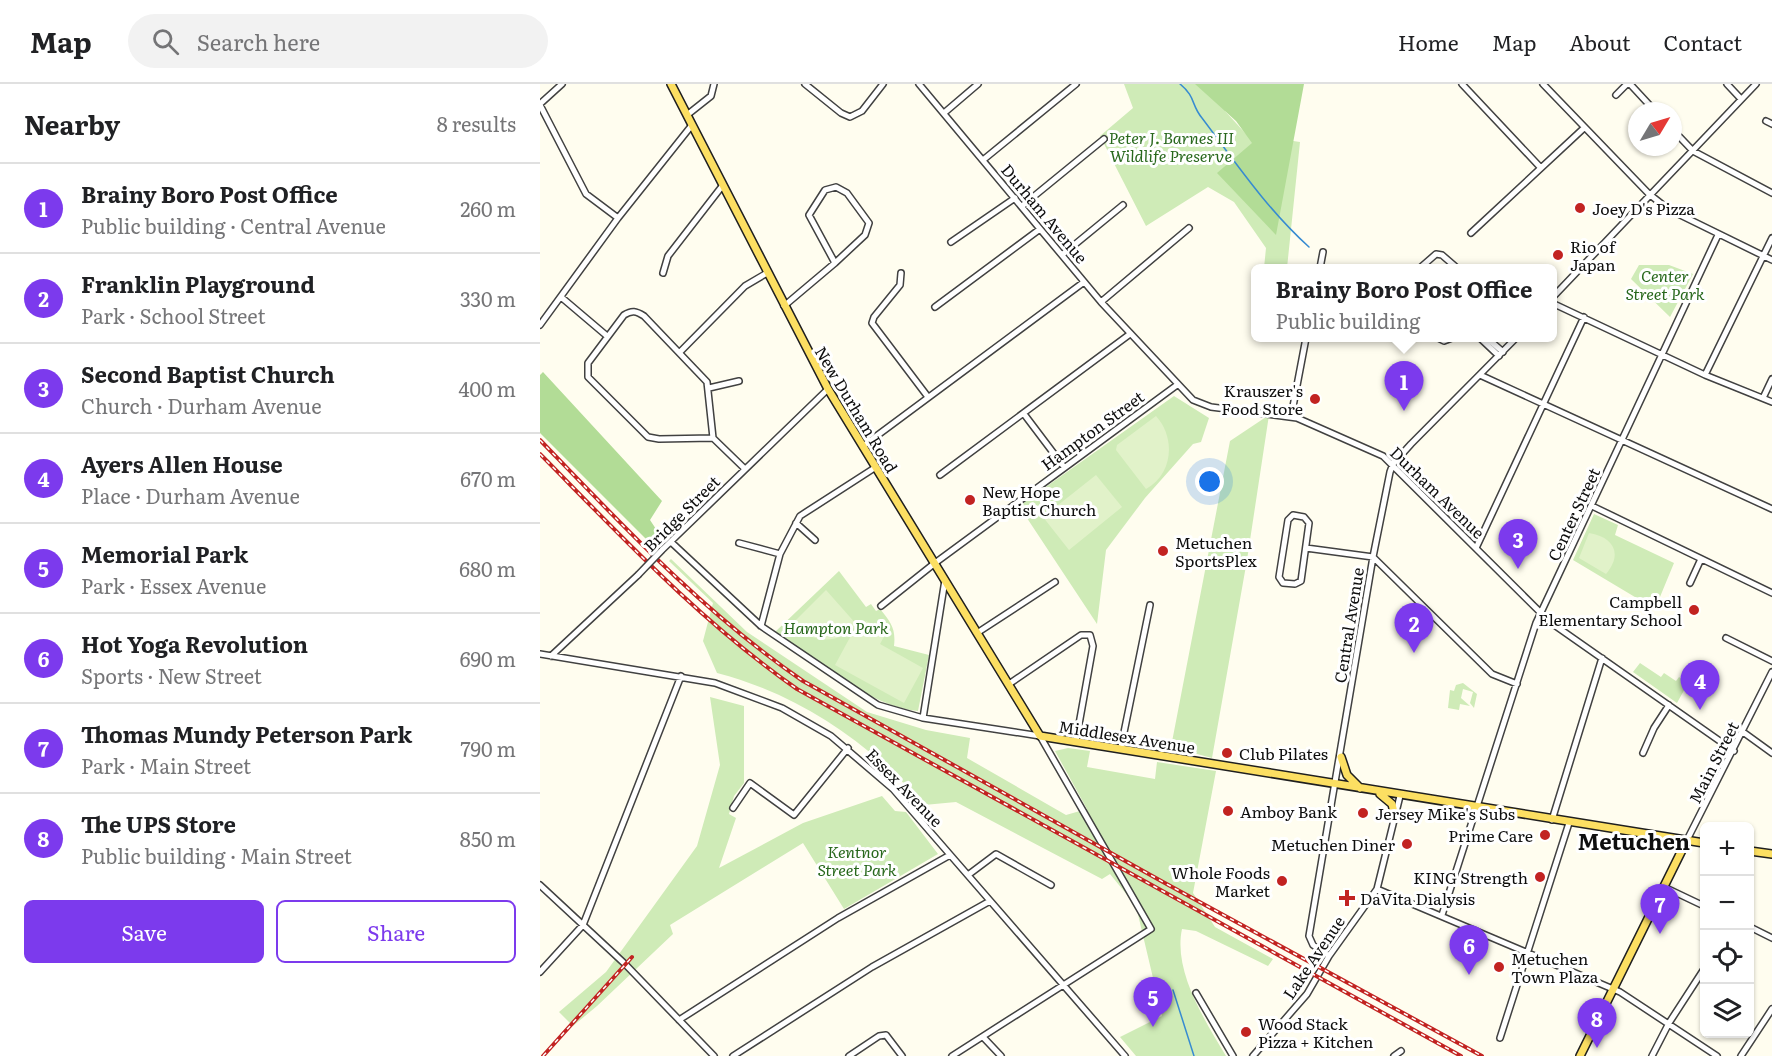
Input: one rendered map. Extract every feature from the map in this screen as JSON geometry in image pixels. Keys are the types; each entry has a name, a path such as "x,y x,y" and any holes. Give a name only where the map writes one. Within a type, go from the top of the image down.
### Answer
{"main road":[{"name":"New Durham Road","path":"671,84 828,389 1040,736"},
{"name":"Middlesex Avenue","path":"1040,736 1121,747 1336,786 1700,842"},
{"path":"1341,757 1347,775 1362,790"},
{"path":"1378,792 1392,804 1395,817"},
{"name":"Main Street","path":"1580,1056 1687,840"},
{"path":"1754,851 1772,854"}],"street":[{"path":"562,84 540,104 586,194 618,218"},
{"path":"687,115 711,96 714,84"},
{"path":"805,84 841,113 850,117 862,111 883,84"},
{"name":"Durham Avenue","path":"919,84 1101,302 1177,385 1201,405 1291,417 1373,450 1393,464 1540,614 1734,751"},
{"path":"944,113 978,84"},
{"path":"983,160 1076,84"},
{"path":"1462,84 1540,167"},
{"path":"1543,84 1649,194 1668,209 1772,260"},
{"path":"1616,95 1628,84 1646,102"},
{"path":"1727,84 1741,99"},
{"path":"1557,293 1756,84"},
{"path":"540,325 618,218 692,125"},
{"path":"1471,233 1584,128"},
{"path":"1022,206 1104,139"},
{"path":"1682,139 1693,151 1772,193"},
{"path":"663,273 669,256 723,185"},
{"path":"784,306 835,263 865,235 869,223 847,193 836,187 825,190 809,215 835,263"},
{"path":"951,242 1015,198"},
{"path":"1062,255 1123,205"},
{"path":"1101,302 1189,228"},
{"path":"935,307 1040,229"},
{"name":"Center Street","path":"1442,915 1540,614 1718,235"},
{"path":"1705,375 1772,238"},
{"path":"1321,264 1323,252"},
{"path":"1425,264 1436,254 1442,255 1452,264"},
{"path":"680,352 745,286 767,273"},
{"path":"901,273 900,285 874,317 872,323 928,397"},
{"path":"863,446 1084,282"},
{"path":"561,297 607,336"},
{"path":"1557,305 1705,375 1772,402"},
{"path":"713,438 659,439 648,436 586,372 588,363 624,315 630,311 637,312 680,352 709,388 713,438 745,469"},
{"path":"1476,548 1545,405 1584,317"},
{"path":"940,475 1130,334"},
{"path":"1291,417 1305,342"},
{"path":"1485,342 1501,354"},
{"path":"1490,342 1501,354"},
{"path":"1393,464 1512,342"},
{"path":"1480,375 1772,509"},
{"path":"1763,398 1772,379"},
{"path":"709,388 739,381"},
{"name":"Hampton Street","path":"881,606 935,563 1177,385"},
{"name":"Bridge Street","path":"551,656 638,575 828,389"},
{"path":"1024,414 1064,467"},
{"name":"Central Avenue","path":"1329,956 1313,945 1310,936 1373,557 1393,464"},
{"path":"761,626 780,554 796,523 810,508 876,466"},
{"path":"1592,506 1772,593"},
{"path":"1293,515 1304,517 1309,523 1306,548 1301,581 1295,584 1283,582 1279,577 1288,520 1293,515"},
{"path":"796,523 815,540"},
{"name":"Middlesex Avenue","path":"671,542 761,626 878,705 923,718 1040,736"},
{"path":"739,543 780,554"},
{"path":"1306,548 1373,557 1492,674 1517,684"},
{"path":"1690,583 1701,559"},
{"path":"923,718 945,580"},
{"path":"978,633 1055,582"},
{"path":"1121,747 1150,605"},
{"path":"1009,684 1081,635 1090,635 1093,643 1076,741"},
{"path":"1726,638 1772,661"},
{"name":"Essex Avenue","path":"540,654 715,683 765,700 796,715 848,748 893,789 1123,1055"},
{"path":"1552,820 1602,658"},
{"name":"Main Street","path":"1687,840 1772,672"},
{"path":"540,972 583,925 681,676"},
{"path":"1643,753 1659,719 1669,705"},
{"path":"1743,732 1772,753"},
{"path":"952,1056 1150,929 1040,736"},
{"path":"733,808 750,783 794,815 848,748"},
{"name":"Lake Avenue","path":"1253,1056 1307,994 1329,956 1377,889 1400,796"},
{"path":"1500,1038 1569,823"},
{"path":"968,875 996,854 1051,885"},
{"path":"680,1020 838,918 950,855"},
{"path":"540,885 680,1020 714,1056"},
{"path":"1664,887 1700,904"},
{"path":"1377,889 1613,990 1669,1023 1717,1056"},
{"path":"733,1056 872,967 990,901"},
{"path":"1754,929 1772,938"},
{"path":"1652,1056 1669,1023 1700,975"},
{"path":"1196,993 1233,1056"},
{"path":"1741,1056 1772,1009"},
{"path":"849,1056 879,1036 886,1035 902,1056"},
{"path":"982,1037 1001,1056"},
{"path":"1394,1056 1401,1051"}],"green space":[{"name":"Peter J. Barnes III Wildlife Preserve","path":"1124,84 1230,84 1225,111 1246,134 1300,142 1287,264 1264,264 1266,248 1234,202 1208,187 1146,226 1100,136 1133,108"},
{"path":"1195,84 1304,84 1276,235 1217,173 1252,143 1236,121"},
{"name":"Center Street Park","path":"1639,265 1669,265 1693,274 1670,317 1631,279"},
{"path":"543,372 662,501 650,520 660,535 651,544 540,433 540,375"},
{"path":"1174,396 1209,418 1201,442 1193,444 1145,498 1106,550 1097,624 1019,506"},
{"path":"1269,415 1247,560 1212,758 1171,747 1230,441"},
{"path":"1156,416 1167,435 1169,455 1162,474 1146,489 1116,450 1117,445"},
{"path":"1096,475 1122,507 1069,550 1043,517"},
{"path":"1594,514 1618,525 1615,535 1674,563 1655,609 1573,560"},
{"path":"1589,533 1605,538 1613,547 1614,560 1606,574 1579,558"},
{"path":"671,559 747,632 867,712 926,730 970,738 967,758 1066,815 1087,809 1055,751 1068,748 1090,751 1087,767 1155,779 1157,762 1216,771 1193,893 1215,927 1273,959 1268,966 1196,931 1182,929 1180,945 1186,978 1200,1012 1226,1056 1136,1056 1120,1037 1162,1016 1136,906 1110,874 1102,879 956,802 924,805 880,761 830,723 776,694 717,673 703,641 713,603 669,561"},
{"name":"Hampton Park","path":"839,571 866,607 871,604 876,611 880,609 887,618 893,630 894,646 929,655 918,711 900,708 862,691 775,632"},
{"path":"826,590 857,625 841,636 824,640 808,635 792,624"},
{"path":"866,621 887,631 880,644 923,668 904,703 835,665 854,630 860,633"},
{"path":"1640,663 1661,677 1664,673 1676,681 1679,677 1688,683 1677,703 1633,672"},
{"path":"1463,683 1477,694 1474,708 1470,703 1473,692 1463,689 1461,698 1470,706 1460,704 1459,710 1448,708 1450,690 1454,691 1456,685"},
{"name":"Kentnor Street Park","path":"710,697 744,706 744,783 734,796 729,814 736,818 719,868 803,823 882,796 895,811 906,812 938,854 844,909 803,843 670,925 673,934 573,1026 559,1012 606,972 697,846 720,765"}],"waterway":[{"path":"1180,84 1189,93 1199,113 1252,185 1309,247"},
{"path":"1173,990 1194,1056"}],"railway":[{"path":"540,440 698,598 767,655 803,681 1163,882 1482,1056"},
{"path":"540,454 663,578 728,636 797,689 1461,1056"},
{"path":"543,1056 632,957"}],"place":[{"name":"Joey D's Pizza","path":"1580,208"},
{"name":"Rio of Japan","path":"1558,255"},
{"name":"Krauszer's Food Store","path":"1315,399"},
{"name":"Brainy Boro Post Office","path":"1404,411"},
{"name":"New Hope Baptist Church","path":"970,500"},
{"name":"Metuchen SportsPlex","path":"1163,551"},
{"name":"Second Baptist Church","path":"1518,569"},
{"name":"Campbell Elementary School","path":"1694,610"},
{"name":"Franklin Playground","path":"1414,653"},
{"name":"Ayers Allen House","path":"1700,710"},
{"name":"Club Pilates","path":"1227,753"},
{"name":"Amboy Bank","path":"1228,811"},
{"name":"Jersey Mike's Subs","path":"1363,813"},
{"name":"Prime Care","path":"1545,835"},
{"name":"Metuchen Diner","path":"1407,844"},
{"name":"KING Strength","path":"1540,877"},
{"name":"Whole Foods Market","path":"1282,881"},
{"name":"DaVita Dialysis","path":"1347,898"},
{"name":"Thomas Mundy Peterson Park","path":"1660,934"},
{"name":"Metuchen Town Plaza","path":"1499,967"},
{"name":"Hot Yoga Revolution","path":"1469,975"},
{"name":"Memorial Park","path":"1153,1027"},
{"name":"Wood Stack Pizza + Kitchen","path":"1246,1032"},
{"name":"The UPS Store","path":"1597,1048"}],"district":[{"name":"Metuchen","path":"1634,840"}]}
